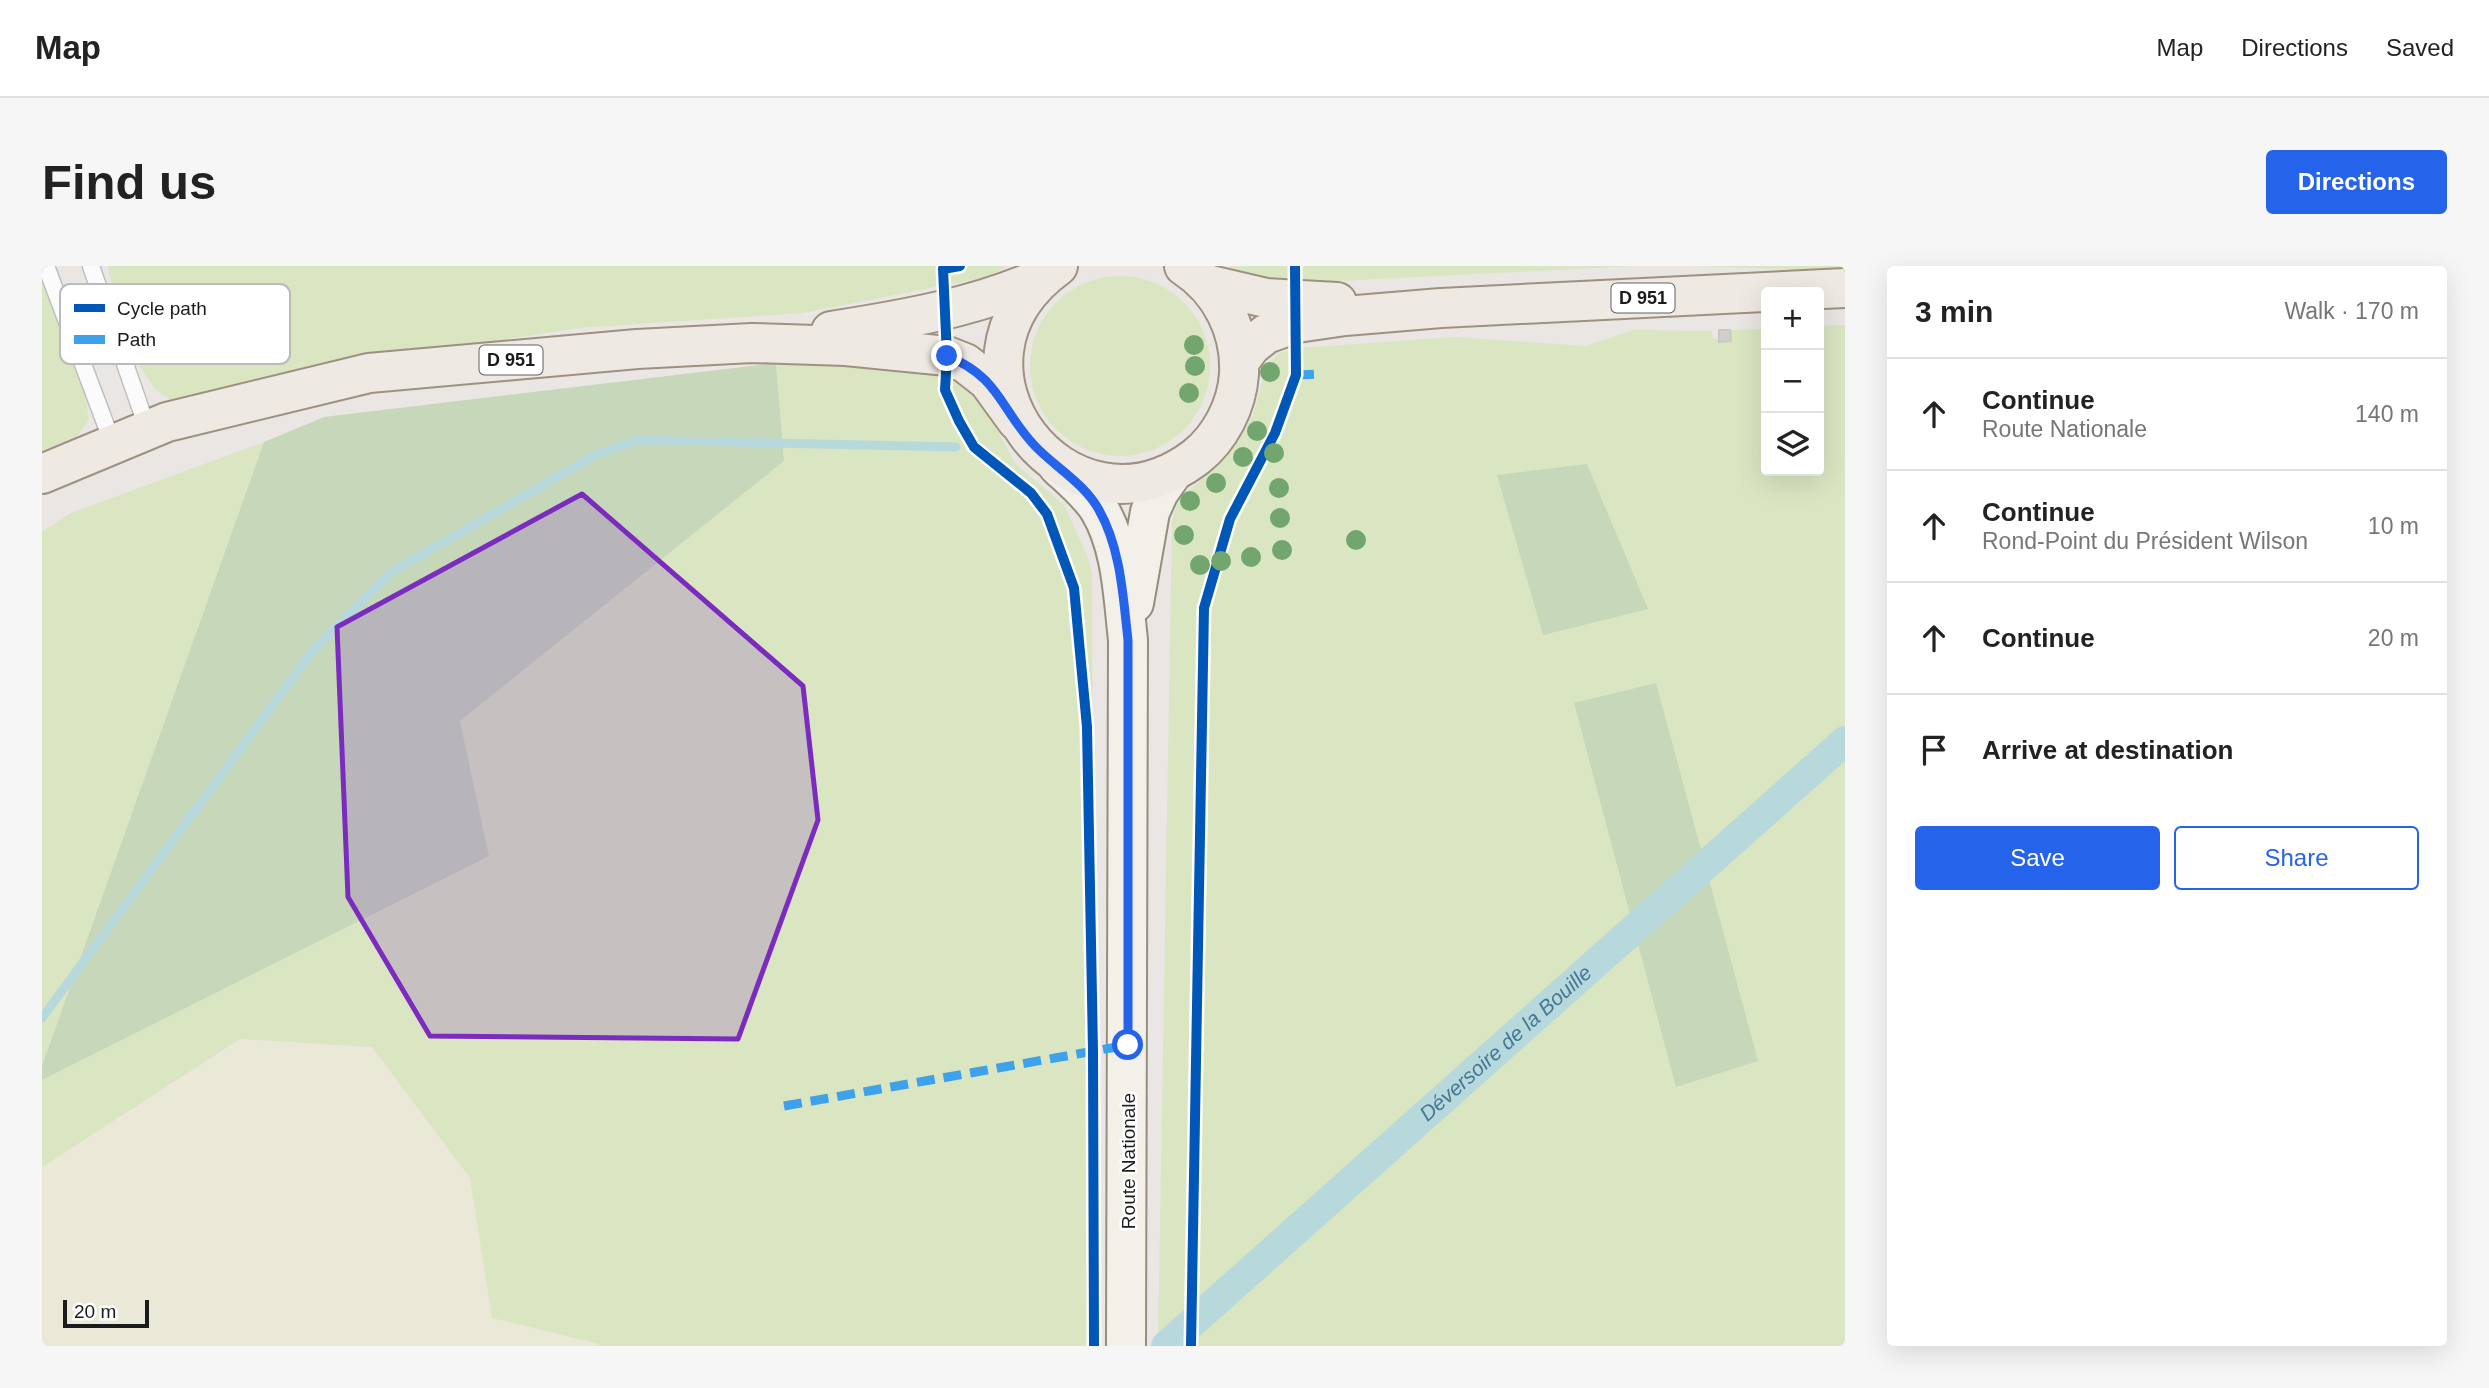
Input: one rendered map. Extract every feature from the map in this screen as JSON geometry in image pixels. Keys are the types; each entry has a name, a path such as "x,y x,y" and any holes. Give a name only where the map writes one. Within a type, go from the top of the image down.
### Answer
{"main road":[{"name":"D 951","path":"752,343 844,329 945,309 996,296 1051,271"},
{"path":"1051,271 1028,293 1007,333 1003,355 1008,400 1017,421 1035,446 1059,466 1109,483 1133,483 1153,479 1173,472 1201,453 1222,427 1235,396 1239,362 1233,329 1227,313 1193,272"},
{"name":"D 951","path":"1193,272 1236,293 1266,298 1441,308"},
{"name":"D 951","path":"1239,362 1251,346 1266,334 1297,323 1345,316 1441,308 1845,288"},
{"name":"D 951","path":"42,474 167,422 369,373 637,349 752,343 846,346 947,356 965,363 988,381 1017,421"},
{"name":"Route Nationale","path":"1059,466 1099,509 1121,573 1128,640 1126,1346"},
{"name":"Route Nationale","path":"1128,640 1150,512 1159,492 1173,472"}],"lane":[{"path":"46,266 60,303"},
{"path":"91,266 97,284"},
{"path":"83,364 113,444"},
{"path":"125,364 148,430"}],"highlighted area":[{"path":"582,494 803,686 818,820 738,1039 430,1036 348,897 337,627"}],"shaded area":[{"path":"240,1039 372,1047 470,1178 492,1318 596,1343 597,1346 42,1346 42,1167"}],"green space":[{"path":"108,266 1008,266 991,276 803,313 579,328 291,373 171,400 155,389 138,364 290,364 290,284 112,284"},
{"path":"1229,266 1635,266 1279,284 1241,274"},
{"path":"1694,266 1845,266 1845,271"},
{"path":"42,268 60,313 60,364 80,364 89,420 72,443 42,460"},
{"path":"1120,276 1138,277 1155,283 1184,302 1203,331 1209,348 1209,384 1203,401 1184,430 1155,449 1138,455 1120,456 1102,455 1085,449 1056,430 1037,401 1031,384 1030,366 1031,348 1037,331 1056,302 1085,283 1102,277"},
{"path":"1845,325 1845,1346 1158,1346 1172,523 1179,497 1197,484 1228,453 1253,416 1266,367 1278,353 1299,348 1455,337 1585,346 1633,330 1712,331 1713,339 1719,339 1719,342 1731,341 1730,330 1761,329 1761,476 1824,476 1824,326"},
{"path":"776,363 931,364 973,387 1016,464 1065,506 1088,558 1092,576 1094,1346 597,1346 596,1343 492,1318 470,1178 372,1047 240,1039 42,1167 42,1080 489,856 460,721 784,461"},
{"path":"776,363 784,461 460,721 489,856 42,1080 42,1066 264,442 324,417"},
{"path":"264,442 42,1066 42,532 71,513"},
{"path":"1587,464 1648,609 1543,635 1497,475"},
{"path":"1656,683 1758,1061 1676,1087 1574,703"}],"building":[{"path":"1719,330 1730,330 1731,341 1719,342"}],"waterway":[{"path":"42,1018 314,649 390,573 595,455 637,440 956,447"},
{"name":"Déversoire de la Bouille","path":"1166,1346 1845,741"}],"marked path":[{"path":"1296,375 1318,374"},
{"path":"784,1106 1128,1045"}],"cycle path":[{"path":"960,266 943,269 947,356 945,390 974,447 1031,493 1047,514 1074,588 1087,727 1093,1051 1094,1346"},
{"path":"1191,1346 1204,608 1230,519 1275,433 1296,375 1295,266"}],"route":[{"path":"947,356 965,363 988,381 1035,446 1081,487 1099,509 1121,573 1128,640 1128,1045"}]}
